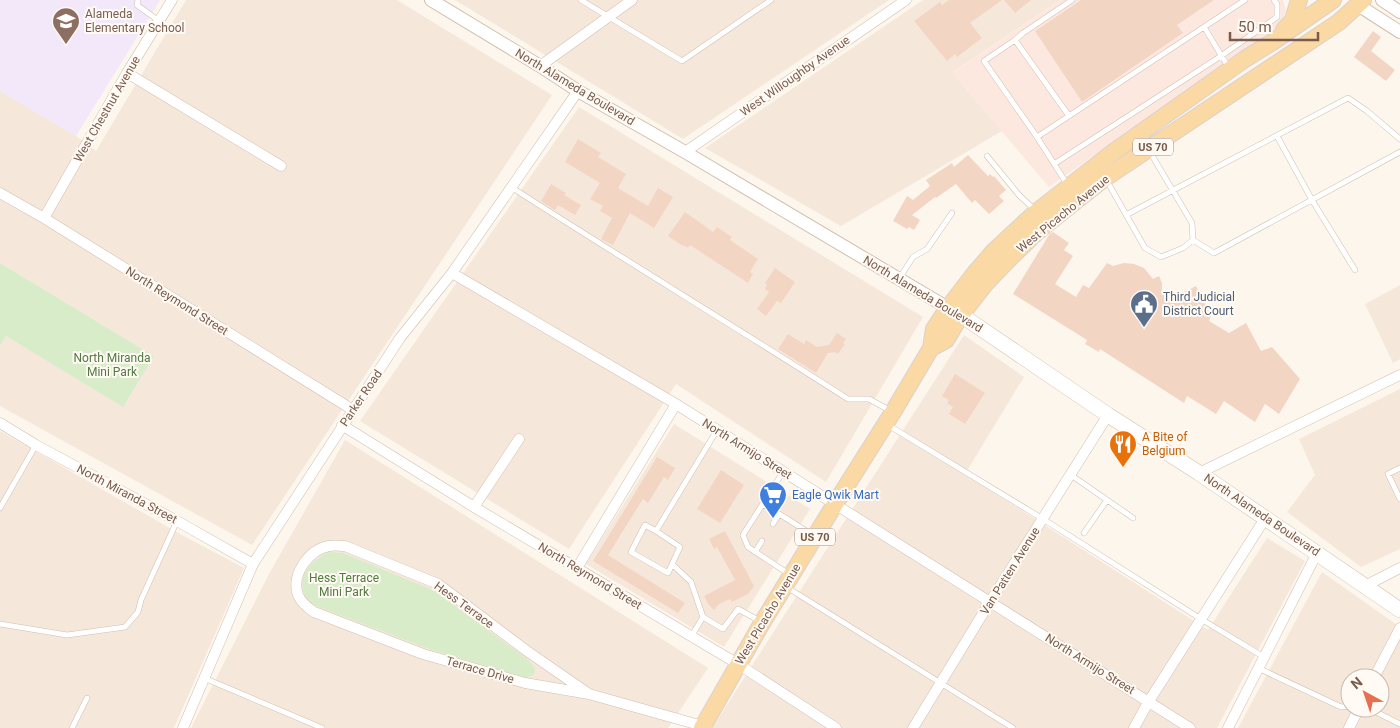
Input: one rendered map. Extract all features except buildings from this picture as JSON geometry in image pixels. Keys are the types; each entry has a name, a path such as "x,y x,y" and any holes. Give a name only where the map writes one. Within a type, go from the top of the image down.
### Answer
{"main road":[{"path":"1274,41 1293,20 1298,0"},
{"name":"West Picacho Avenue","path":"702,727 762,623 890,418 931,348 946,340 954,312 975,273 994,251 1037,212 1225,63 1274,41 1333,0"},
{"name":"West Picacho Avenue","path":"954,312 1037,232 1077,200 1106,178 1339,22 1357,2"},
{"name":"North Alameda Boulevard","path":"954,312 1108,415 1200,473 1400,610"}],"street":[{"name":"West Chestnut Avenue","path":"44,218 127,73 172,0"},
{"name":"North Alameda Boulevard","path":"431,0 578,91 685,152 954,312"},
{"path":"540,66 632,0"},
{"path":"1382,0 1400,12"},
{"name":"West Willoughby Avenue","path":"685,152 899,2"},
{"path":"1357,2 1400,32"},
{"path":"127,73 280,166"},
{"name":"Parker Road","path":"183,728 254,564 342,425 400,338 452,273 578,91"},
{"name":"North Reymond Street","path":"0,193 44,218 353,410"},
{"name":"North Armijo Street","path":"452,273 676,404 1190,728"},
{"path":"1200,473 1400,375"},
{"path":"578,568 676,404"},
{"name":"Van Patten Avenue","path":"913,728 1108,415"},
{"name":"North Miranda Street","path":"0,424 254,564"},
{"name":"North Reymond Street","path":"342,425 474,507 738,664 836,728"},
{"path":"474,507 519,439"},
{"path":"1134,728 1149,701 1266,518"},
{"name":"Hess Terrace","path":"302,566 314,553 328,546 345,546 438,584 527,651 589,694"},
{"path":"1228,728 1317,553"},
{"name":"Terrace Drive","path":"302,566 296,582 298,596 314,612 423,654 525,683 589,694 702,727"},
{"path":"1365,586 1400,568"},
{"path":"1379,668 1400,628"}],"lane":[{"path":"138,0 137,5 159,21"},
{"path":"581,0 682,61 771,0"},
{"path":"1069,187 984,60 1072,0"},
{"path":"1037,137 1245,0"},
{"path":"1054,164 1225,63 1277,17 1277,4 1274,0"},
{"path":"1204,27 1225,63"},
{"path":"1015,40 1069,116"},
{"path":"1126,215 1348,98 1367,111 1400,139"},
{"path":"1277,136 1312,200 1355,270"},
{"path":"1149,149 1192,223 1193,240"},
{"path":"1193,240 1214,253 1400,152"},
{"path":"987,156 1037,212"},
{"path":"1106,178 1145,248 1161,257 1183,248 1193,240"},
{"path":"511,187 848,399 869,399 890,418 1043,518 1264,657"},
{"path":"899,280 913,257 927,249 952,213"},
{"path":"656,531 717,430"},
{"path":"0,508 36,445"},
{"path":"1400,468 1388,474 1400,499"},
{"path":"784,471 743,536 748,547 788,581 941,683 1013,728"},
{"path":"1070,475 1133,518"},
{"path":"1084,533 1107,500"},
{"path":"763,504 815,536"},
{"path":"773,524 779,514"},
{"path":"0,624 67,635 125,627 138,612 141,600 177,521"},
{"path":"645,525 656,531 680,547 668,573 630,552 645,525"},
{"path":"755,552 762,541"},
{"path":"672,564 691,582 703,617 723,629 738,609 762,623"},
{"path":"692,636 703,617"},
{"path":"1258,668 1340,707"},
{"path":"204,678 322,728"},
{"path":"72,728 87,698"},
{"path":"1388,718 1400,724"}],"shaded area":[{"name":"Alameda Elementary School","path":"0,0 160,0 76,136 0,91"},
{"path":"186,0 397,0 552,95 252,545 0,406 0,346 6,336 123,406 154,356 0,263 0,91 76,136 96,151"},
{"path":"455,0 889,0 683,139"},
{"path":"923,0 1060,0 953,72 1002,131 841,226 705,148"},
{"path":"1060,0 1283,0 1286,11 1280,25 1049,187 952,73"},
{"path":"579,107 923,317 826,482 676,384 569,549 360,421"},
{"path":"1400,285 1400,359 1393,363 1365,304"},
{"path":"964,335 1024,377 965,474 1208,630 1267,538 1305,561 1217,728 712,728"},
{"path":"1400,389 1400,549 1361,567 1287,512 1315,475 1299,439"},
{"path":"674,424 810,509 724,647 586,564"},
{"path":"0,431 182,535 244,568 174,728 0,728"},
{"path":"345,440 708,668 668,728 191,728 269,574"},
{"path":"1322,572 1400,627 1400,728 1238,728"}],"green space":[{"name":"North Miranda Mini Park","path":"0,263 154,356 123,407 6,336 0,346"},
{"name":"Hess Terrace Mini Park","path":"329,552 343,553 435,591 526,658 535,668 534,674 527,678 432,650 311,604 302,586 305,574 313,563"}],"place":[{"name":"Alameda Elementary School","path":"66,45"},
{"name":"Third Judicial District Court","path":"1144,328"},
{"name":"A Bite of Belgium","path":"1123,468"},
{"name":"Eagle Qwik Mart","path":"773,519"}]}
